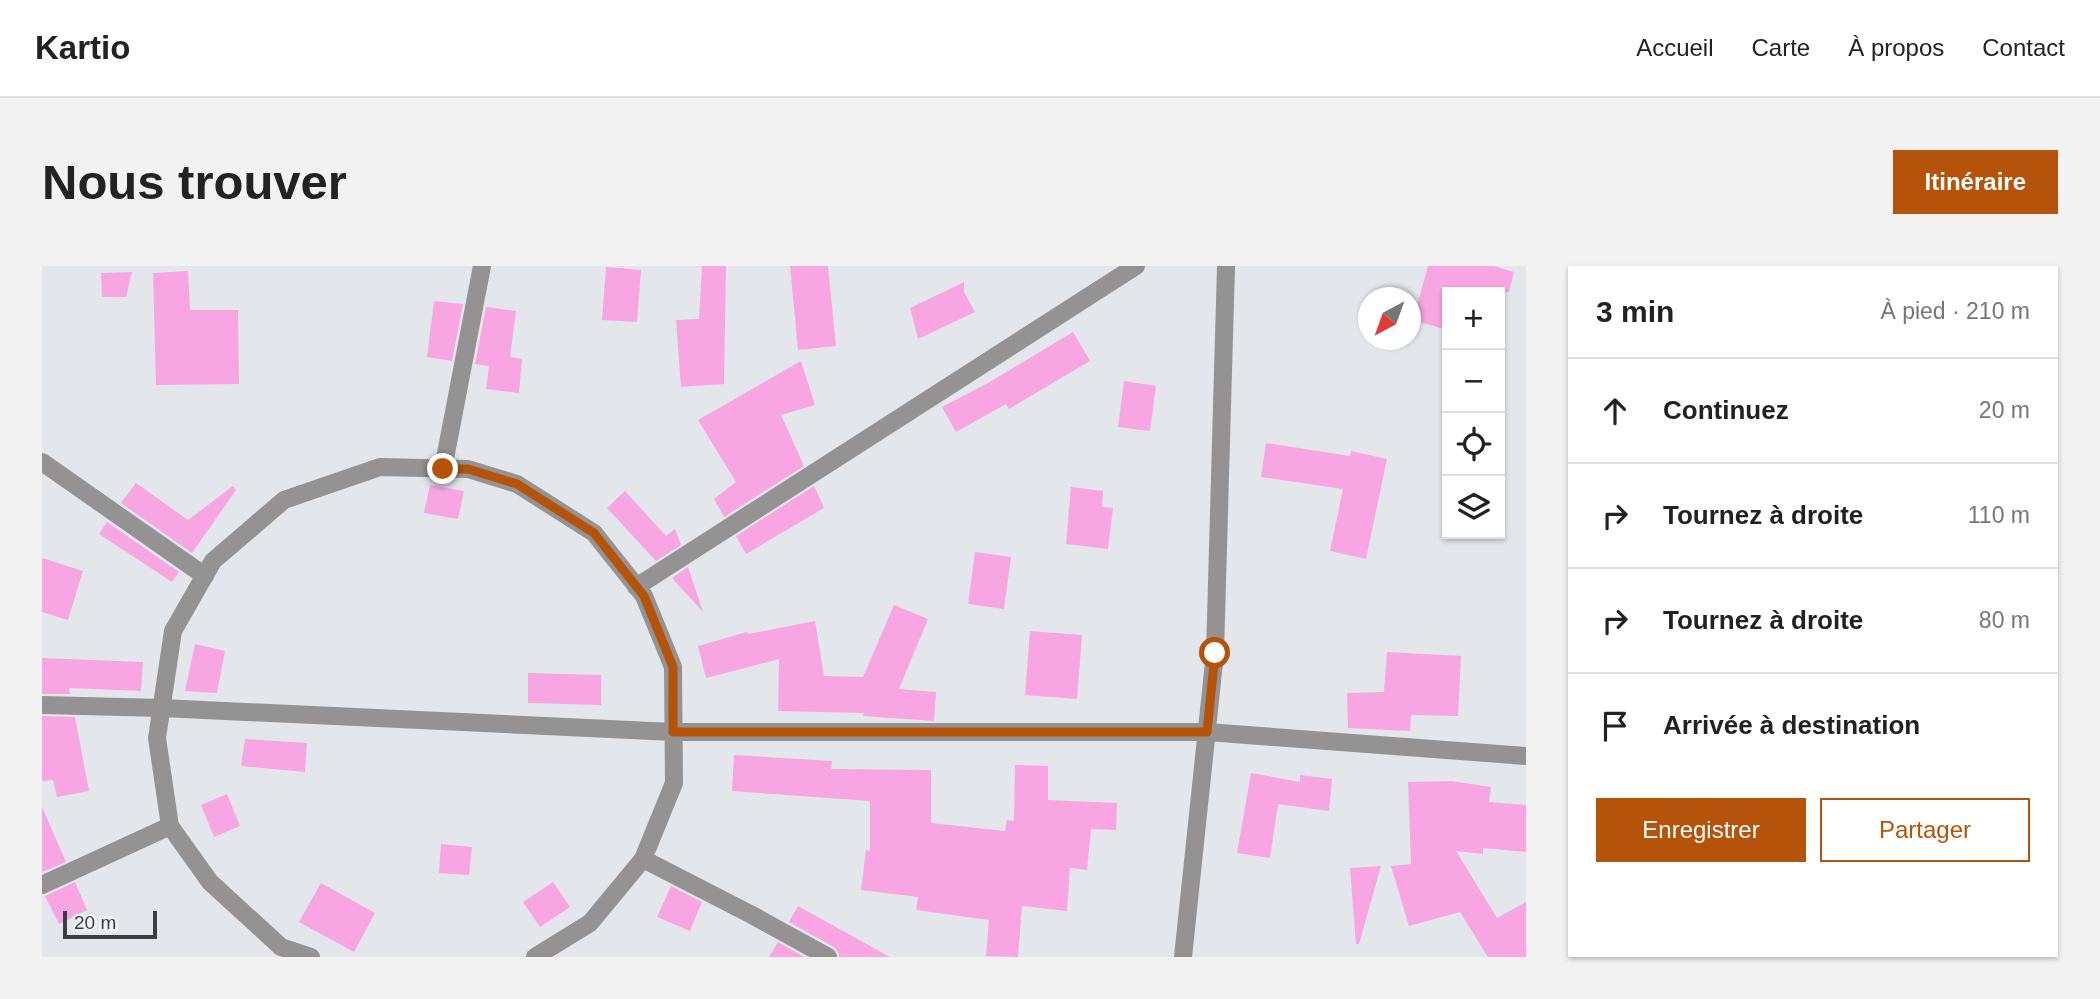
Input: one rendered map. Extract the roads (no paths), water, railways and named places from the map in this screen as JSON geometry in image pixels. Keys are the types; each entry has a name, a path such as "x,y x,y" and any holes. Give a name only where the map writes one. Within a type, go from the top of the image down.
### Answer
{"street":[{"path":"443,469 482,266"},
{"path":"636,587 1136,266"},
{"path":"1183,957 1215,653 1226,266"},
{"path":"42,462 205,576"},
{"path":"312,957 281,947 210,882 170,826 157,738 173,631 213,561 284,500 380,467 468,469 517,484 594,533 644,596 673,667 674,783 643,859 590,923 535,957"},
{"path":"42,705 162,708 673,732 1207,732 1526,756"},
{"path":"42,885 170,826"},
{"path":"643,859 828,957"}]}
